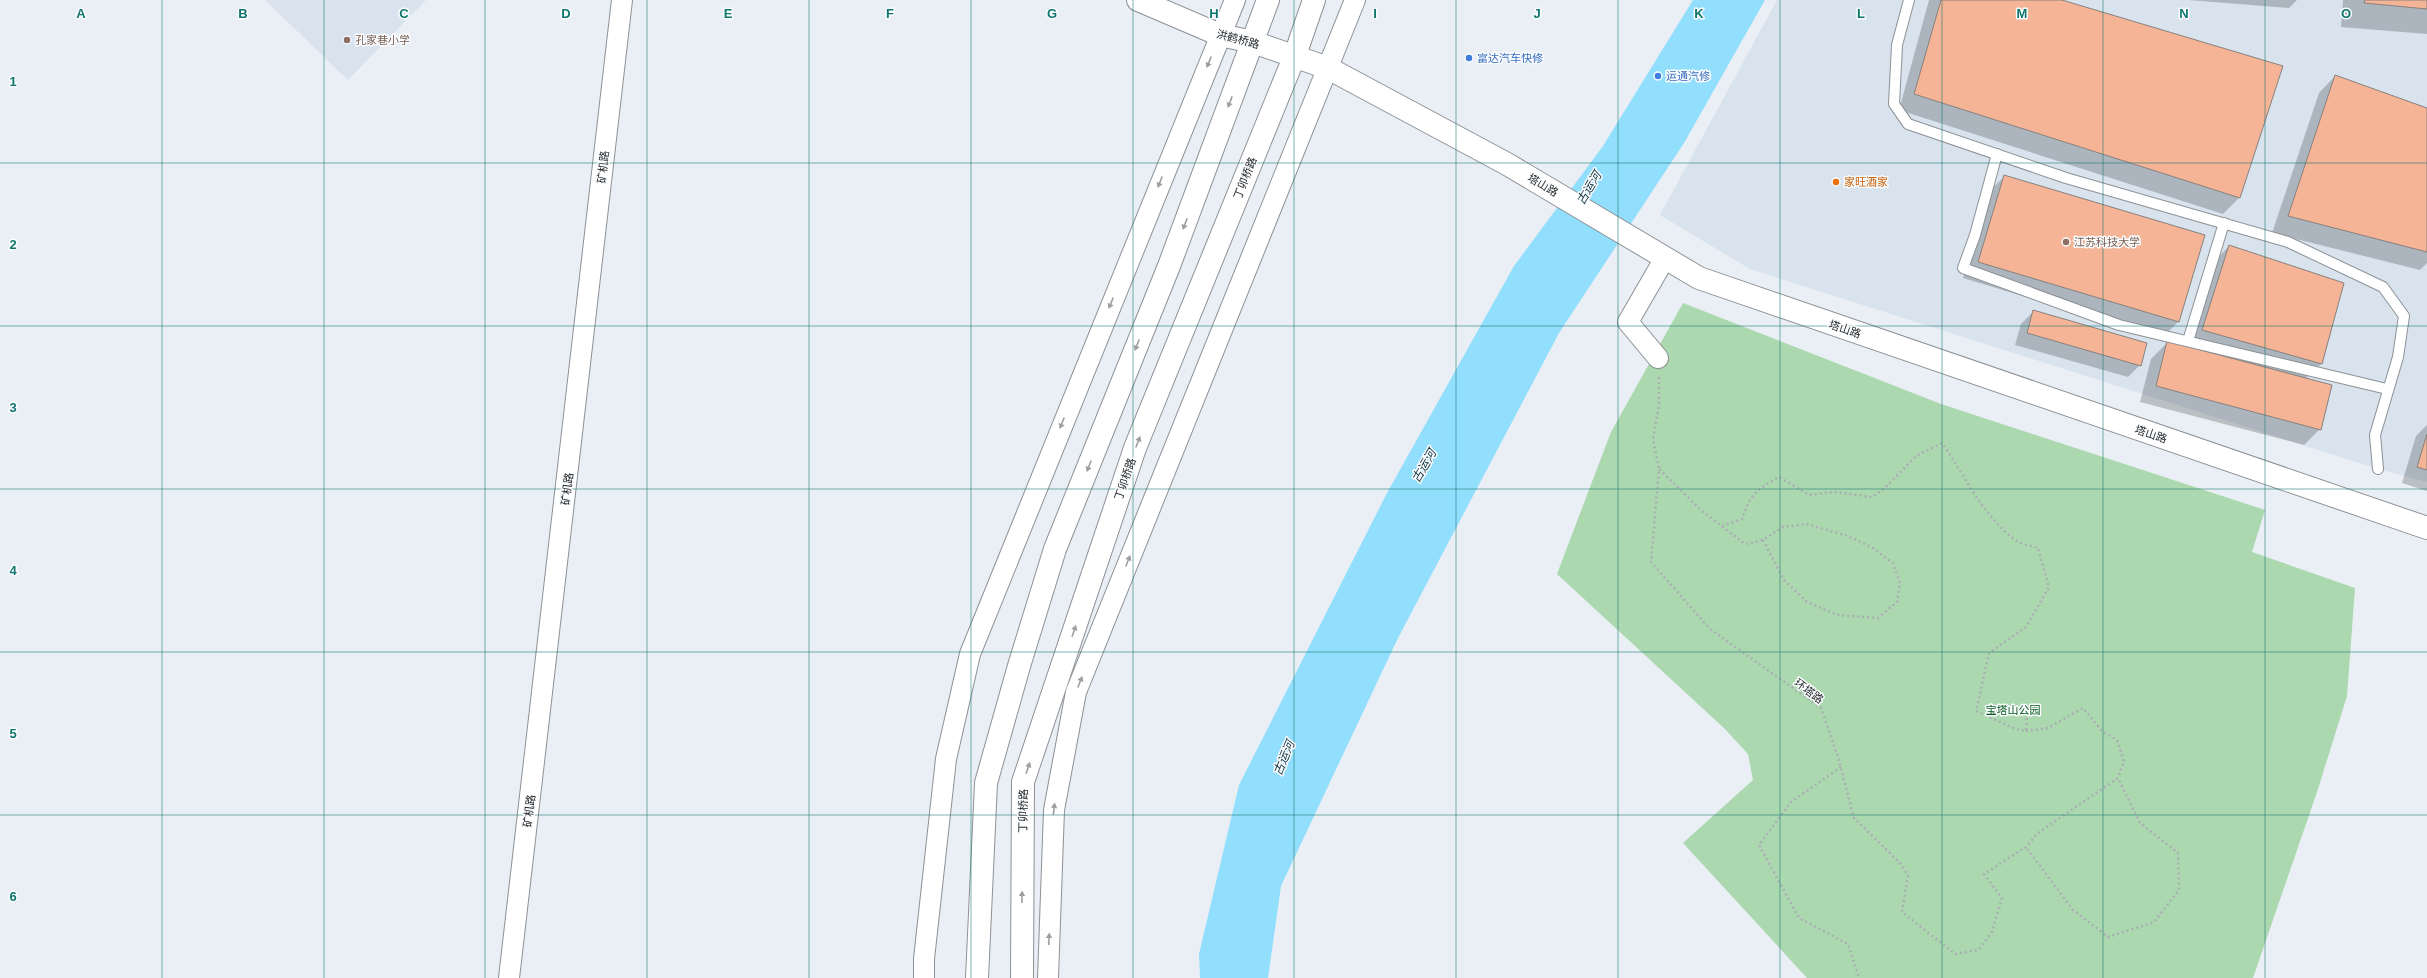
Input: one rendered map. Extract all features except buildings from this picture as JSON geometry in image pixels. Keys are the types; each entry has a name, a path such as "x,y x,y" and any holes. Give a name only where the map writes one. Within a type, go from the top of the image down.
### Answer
{"main road":[{"name":"洪鹤桥路","path":"1138,0 1220,35 1253,42 1296,55"},
{"path":"978,978 986,783 1019,666 1055,550 1169,266 1268,0"},
{"name":"丁卯桥路","path":"1022,978 1023,782 1135,448 1296,55 1314,0"},
{"name":"塔山路","path":"1296,55 1328,68 1507,164 1699,278 2427,528"}],"street":[{"name":"矿机路","path":"509,978 622,0"},
{"path":"924,978 924,959 946,759 970,654 1235,0"},
{"path":"1048,978 1054,810 1076,692 1355,0"},
{"path":"1658,358 1628,322 1664,258"}],"lane":[{"path":"1909,0 1897,45 1894,104 1908,124 2066,178 2288,242 2383,287 2404,316 2398,357 2387,389 2375,435 2378,469"},
{"path":"1997,154 1975,235 1963,268 2119,325 2387,389"},
{"path":"2188,341 2224,223"}],"path":[{"name":"环塔路","path":"1658,358 1659,405 1653,439 1659,470 1651,562 1710,629 1821,708 1840,767 1854,818 1900,863 1908,874 1902,912 1954,954 1978,950 1992,932 2002,898 1984,874 2026,847"},
{"path":"1721,526 1742,519 1748,499 1764,485 1778,477 1809,495 1834,492 1872,497 1884,489 1916,456 1942,443 1966,477 1983,509 2019,542 2038,548 2049,587 2026,627 1989,653 1976,711 2016,730 2026,731 2048,728 2083,708 2102,731 2117,740 2124,761 2118,778 2038,833 2026,847 2073,910 2108,937 2154,922 2180,890 2178,853 2140,823 2118,778"},
{"path":"1659,470 1703,512 1745,544 1763,540 1783,528 1807,524 1848,536 1874,548 1893,563 1900,583 1897,602 1878,618 1837,616 1807,602 1784,580 1763,540"},
{"path":"2026,731 2027,713"},
{"path":"1840,767 1791,802 1759,845 1799,918 1848,944 1859,978"}],"shaded area":[{"name":"孔家巷小学","path":"265,0 426,0 348,80"},
{"name":"江苏科技大学","path":"1777,0 2427,0 2427,482 2378,469 1750,269 1660,215"}],"green space":[{"name":"宝塔山公园","path":"1683,303 1941,404 2265,510 2252,552 2355,588 2347,696 2317,792 2253,978 1807,978 1683,843 1753,780 1748,754 1725,729 1557,574 1611,432"}],"water":[{"name":"古运河","path":"1693,0 1765,0 1684,143 1559,333 1398,638 1281,886 1268,978 1200,978 1199,954 1239,785 1387,493 1514,266 1603,146"}],"place":[{"name":"孔家巷小学","path":"347,40"},
{"name":"富达汽车快修","path":"1469,58"},
{"name":"运通汽修","path":"1658,76"},
{"name":"家旺酒家","path":"1836,182"},
{"name":"江苏科技大学","path":"2066,242"}]}
